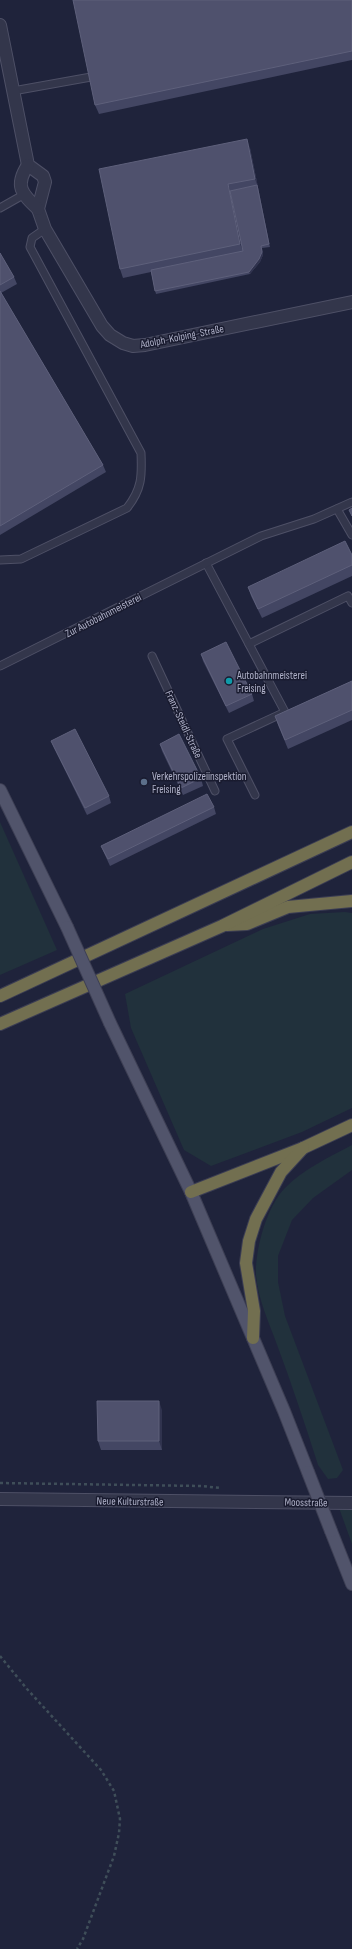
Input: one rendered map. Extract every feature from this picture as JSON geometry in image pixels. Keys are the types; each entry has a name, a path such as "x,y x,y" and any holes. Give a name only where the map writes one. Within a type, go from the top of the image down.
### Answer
{"highway":[{"path":"0,996 352,832"},
{"path":"0,1024 222,926 352,862"},
{"path":"222,926 247,924 288,907 352,900"},
{"path":"191,1192 303,1148 352,1125"},
{"path":"253,1338 254,1311 246,1263 249,1241 256,1219 281,1172 303,1148"}],"main road":[{"path":"0,790 67,927 110,1023 191,1192 253,1338 352,1584"}],"street":[{"path":"0,25 3,54 13,91 28,165 20,181 23,195 38,209 45,182 43,176 28,165"},
{"name":"Adolph-Kolping-Straße","path":"38,209 44,229 102,326 110,335 123,343 133,346 145,345 352,302"},
{"name":"Neue Kulturstraße","path":"0,1499 207,1502 260,1501"},
{"name":"Moosstraße","path":"260,1501 352,1503"}],"lane":[{"path":"13,91 91,77"},
{"path":"0,208 23,195"},
{"path":"0,560 21,559 128,508 137,496 142,475 141,453 30,247 32,238 44,229"},
{"name":"Zur Autobahnmeisterei","path":"0,666 261,536 314,519 352,502"},
{"path":"337,508 352,535"},
{"path":"206,563 249,644 288,711 227,740 255,795"},
{"path":"249,644 348,596 352,603"},
{"name":"Franz-Steidl-Straße","path":"152,656 215,791"}],"path":[{"path":"0,1483 201,1486 224,1488"},
{"path":"0,1656 27,1689 101,1770 114,1791 118,1804 119,1833 114,1856 83,1939 77,1949"}],"shaded area":[{"path":"0,822 57,950 0,975"},
{"path":"352,913 352,1108 302,1132 211,1166 184,1150 131,1028 125,994 263,929 310,914"},
{"path":"352,1145 352,1170 313,1198 292,1220 278,1256 278,1282 285,1316 343,1470 337,1478 328,1479 318,1465 282,1357 264,1309 257,1284 256,1265 263,1228 273,1206 285,1188 300,1175 317,1164"},
{"path":"339,1508 352,1508 352,1544"}],"building":[{"path":"73,0 352,0 352,51 95,105"},
{"path":"247,139 255,179 228,184 240,244 120,269 99,169"},
{"path":"257,185 269,244 261,246 262,252 259,259 249,272 155,291 151,270 243,251 230,191"},
{"path":"0,253 14,277 0,285"},
{"path":"0,291 103,465 0,526"},
{"path":"352,508 352,516 349,510"},
{"path":"345,541 352,555 352,565 258,609 248,587"},
{"name":"Autobahnmeisterei Freising","path":"226,642 252,694 226,706 201,654"},
{"path":"352,681 352,710 285,740 275,716"},
{"path":"75,729 109,796 85,808 51,741"},
{"path":"179,734 201,778 181,788 160,744"},
{"path":"207,794 214,807 108,859 101,846"},
{"path":"97,1401 159,1401 159,1441 98,1441"}],"place":[{"name":"Autobahnmeisterei Freising","path":"229,681"},
{"name":"Verkehrspolizeiinspektion Freising","path":"144,782"}]}
